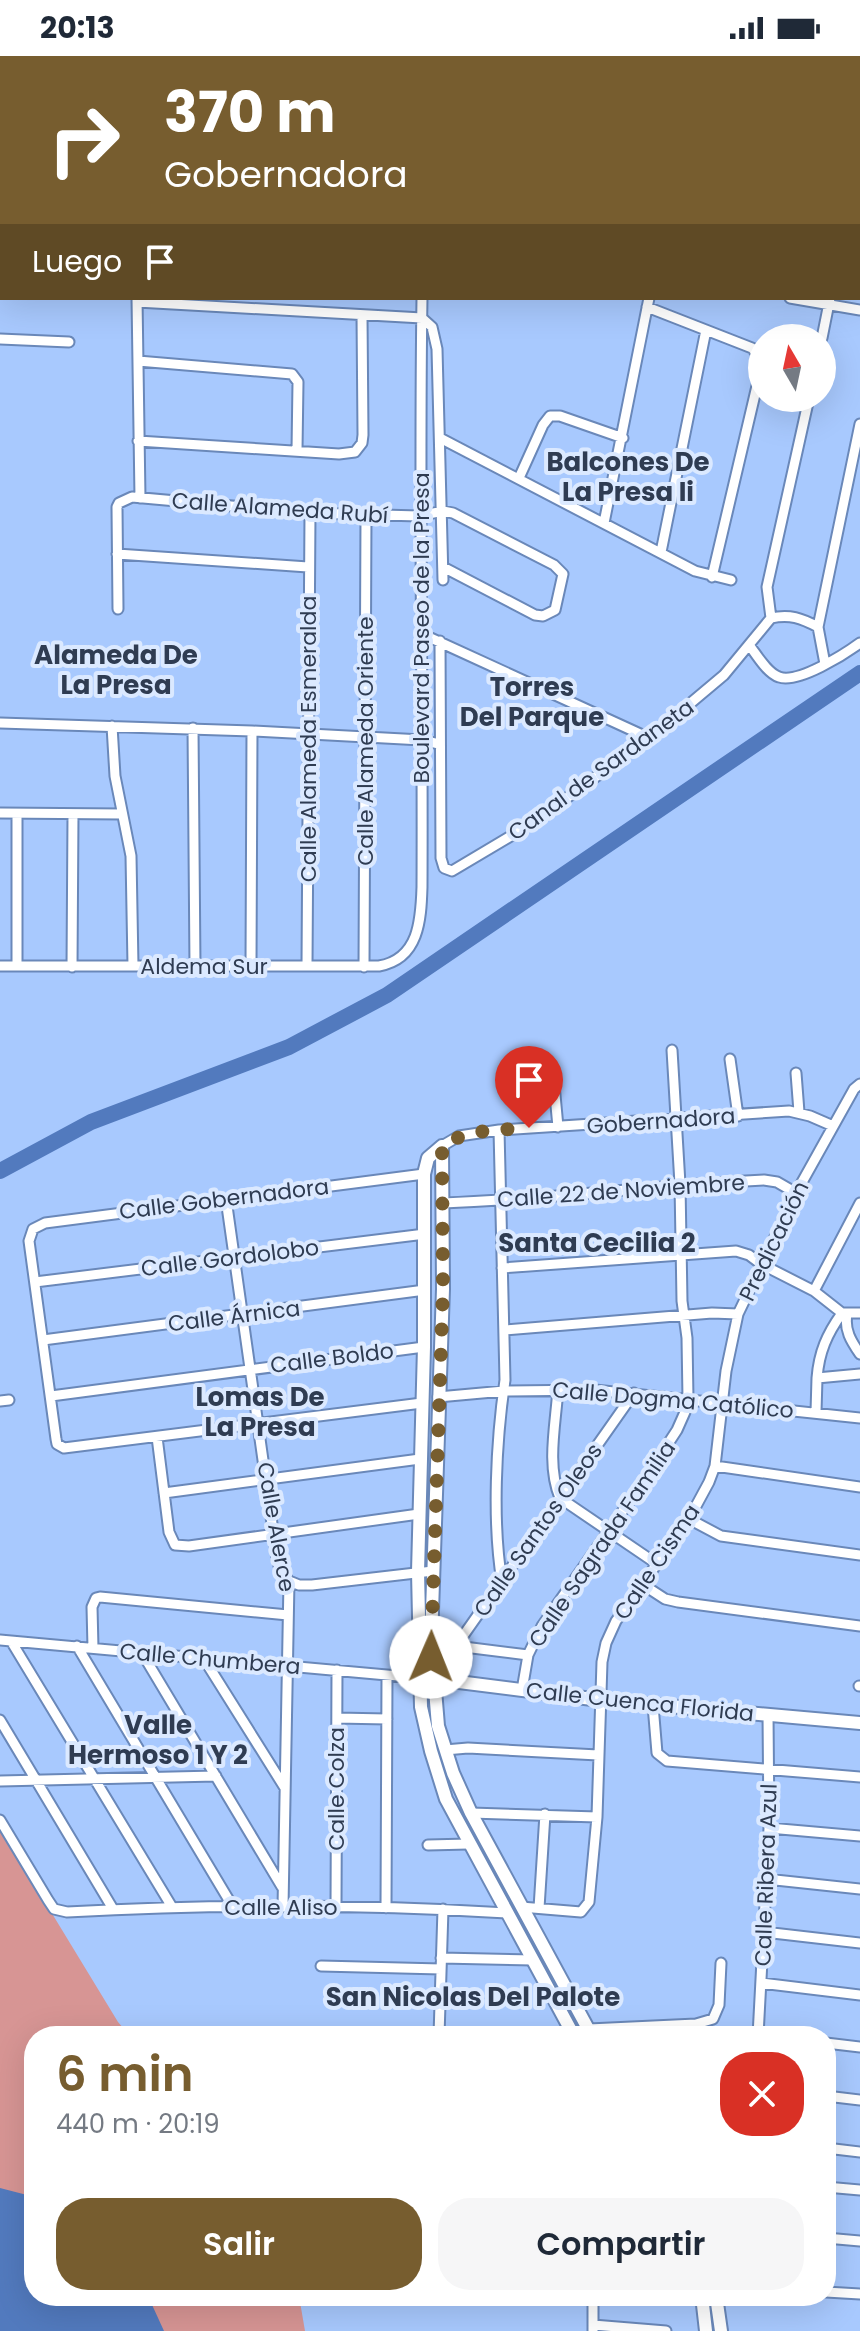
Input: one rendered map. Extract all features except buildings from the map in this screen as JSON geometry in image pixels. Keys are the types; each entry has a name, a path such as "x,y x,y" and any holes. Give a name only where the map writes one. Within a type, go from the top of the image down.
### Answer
{"street":[{"path":"140,498 137,300 422,318 432,327 436,337 443,580"},
{"name":"Boulevard Paseo de la Presa","path":"404,953 416,938 421,915 422,634 419,516 422,300"},
{"path":"825,324 830,301 860,310"},
{"path":"604,523 648,302 752,348 760,358 761,365 712,577"},
{"path":"138,441 350,454 359,449 362,443 362,315"},
{"path":"661,552 706,330"},
{"path":"0,339 69,342"},
{"path":"138,361 292,374 298,382 297,450"},
{"path":"771,618 767,587 806,412"},
{"path":"519,478 550,416 560,416 623,438"},
{"path":"825,664 818,627 860,424"},
{"path":"440,438 695,571 731,580"},
{"name":"Calle Alameda Rubí","path":"117,554 119,503 132,497 310,513 419,516 443,511"},
{"path":"443,511 465,517 554,565 563,574 563,580 555,610 543,616 535,615 443,567"},
{"name":"Calle Alameda Esmeralda","path":"307,966 310,513"},
{"name":"Calle Alameda Oriente","path":"364,967 366,515"},
{"path":"118,609 117,554 308,567"},
{"path":"818,627 799,617 785,615 771,618 749,645 774,675 789,678 825,664 860,643"},
{"path":"422,634 649,738"},
{"path":"0,723 193,728 422,740 439,744 440,641"},
{"name":"Canal de Sardaneta","path":"439,744 442,864 448,870 457,870 507,840 649,738 714,684 739,660 749,645"},
{"path":"112,726 115,776 131,856 133,966"},
{"path":"193,728 195,966"},
{"path":"251,965 252,731"},
{"path":"0,813 122,814"},
{"path":"17,814 17,966"},
{"path":"72,967 73,814"},
{"name":"Aldema Sur","path":"0,966 364,967 385,965 404,953"},
{"path":"672,1050 688,1399"},
{"path":"730,1059 738,1116"},
{"path":"796,1073 799,1112"},
{"path":"554,1084 558,1127"},
{"name":"Predicación","path":"723,1402 738,1314 796,1193 857,1087"},
{"name":"Gobernadora","path":"442,1146 459,1136 499,1130 799,1112 833,1126"},
{"path":"499,1130 505,1330 497,1539 502,1582"},
{"path":"442,1146 428,1158 424,1174 425,1290 418,1572 426,1678 445,1750 471,1813 587,2026"},
{"path":"442,1146 444,1203 431,1641 421,1707 438,1777 468,1844 569,2026"},
{"name":"Calle Gobernadora","path":"35,1282 30,1235 33,1229 45,1223 424,1174"},
{"name":"Calle 22 de Noviembre","path":"444,1203 764,1180 777,1182 796,1193"},
{"name":"Calle Alerce","path":"226,1199 280,1569 289,1581 283,1907"},
{"path":"814,1291 860,1203"},
{"name":"Calle Gordolobo","path":"35,1282 425,1234"},
{"path":"502,1268 736,1251 814,1291 845,1314 860,1313"},
{"path":"35,1282 57,1444 64,1448 422,1403"},
{"name":"Calle Árnica","path":"43,1340 425,1290"},
{"path":"505,1330 738,1314"},
{"path":"845,1314 848,1333 860,1354"},
{"path":"816,1412 817,1378 823,1347 831,1328 845,1314"},
{"name":"Calle Boldo","path":"51,1396 424,1347"},
{"path":"817,1378 860,1374"},
{"path":"558,1388 553,1468 554,1483 560,1498 657,1564"},
{"name":"Calle Dogma Católico","path":"438,1397 558,1388 634,1393 860,1418"},
{"name":"Calle Santos Oleos","path":"456,1646 634,1393"},
{"name":"Calle Sagrada Familia","path":"522,1690 528,1655 542,1626 677,1430 688,1399"},
{"name":"Calle Cisma","path":"539,1908 581,1912 591,1897 602,1662 606,1643 616,1621 689,1519 715,1466 723,1402"},
{"path":"157,1437 171,1541 175,1545 189,1546 419,1514"},
{"path":"164,1493 420,1459"},
{"path":"715,1466 860,1487"},
{"path":"689,1519 721,1536 860,1555"},
{"path":"289,1581 312,1585 433,1571"},
{"path":"642,1584 665,1599 678,1602 860,1626"},
{"path":"93,1648 92,1607 96,1598 100,1597 288,1615"},
{"path":"5,1641 96,1778 172,1907"},
{"name":"Calle Chumbera","path":"5,1641 426,1678"},
{"path":"431,1641 528,1655"},
{"path":"77,1646 233,1907"},
{"path":"142,1653 283,1890"},
{"path":"204,1659 286,1790"},
{"name":"Calle Colza","path":"336,1907 337,1670"},
{"path":"386,1908 387,1675"},
{"name":"Calle Cuenca Florida","path":"426,1678 600,1700 860,1723"},
{"path":"653,1705 655,1744 661,1758 860,1777"},
{"name":"Calle Ribera Azul","path":"760,2026 769,1828 768,1714"},
{"path":"337,1718 387,1719"},
{"path":"0,1720 113,1909"},
{"path":"445,1750 468,1748 598,1755"},
{"path":"0,1781 216,1776"},
{"path":"471,1813 597,1817"},
{"path":"521,1907 539,1908 545,1814"},
{"name":"Calle Aliso","path":"0,1820 54,1909 67,1912 172,1907 336,1907 507,1913"},
{"path":"769,1828 860,1836"},
{"path":"428,1845 468,1844"},
{"path":"766,1879 860,1889"},
{"path":"439,2026 443,1909"},
{"path":"764,1932 860,1943"},
{"path":"321,1966 533,1960"},
{"path":"660,2026 706,2022 717,2013 721,1963"},
{"path":"761,1983 860,1995"},
{"path":"836,2044 860,2047"},
{"path":"836,2097 860,2100"},
{"path":"836,2149 860,2152"},
{"path":"836,2188 860,2190"},
{"path":"836,2239 860,2241"},
{"path":"836,2293 860,2294"},
{"path":"593,2306 593,2328 666,2331"},
{"path":"703,2306 706,2331"},
{"path":"717,2306 721,2331"}],"shaded area":[{"path":"0,1828 121,2026 24,2026 24,2306 301,2306 305,2331 0,2331"}],"water":[{"path":"0,2188 24,2194 24,2306 153,2306 164,2331 0,2331"}],"waterway":[{"path":"0,1171 91,1122 289,1047 387,995 860,673"}],"district":[{"name":"Balcones De La Presa Ii","path":"628,477"},
{"name":"Alameda De La Presa","path":"116,670"},
{"name":"Torres Del Parque","path":"532,702"},
{"name":"Santa Cecilia 2","path":"597,1243"},
{"name":"Lomas De La Presa","path":"260,1412"},
{"name":"Valle Hermoso 1 Y 2","path":"158,1740"},
{"name":"San Nicolas Del Palote","path":"473,1997"}],"route":[{"path":"431,1657 443,1289 442,1146 459,1136 472,1133 529,1128"}]}
